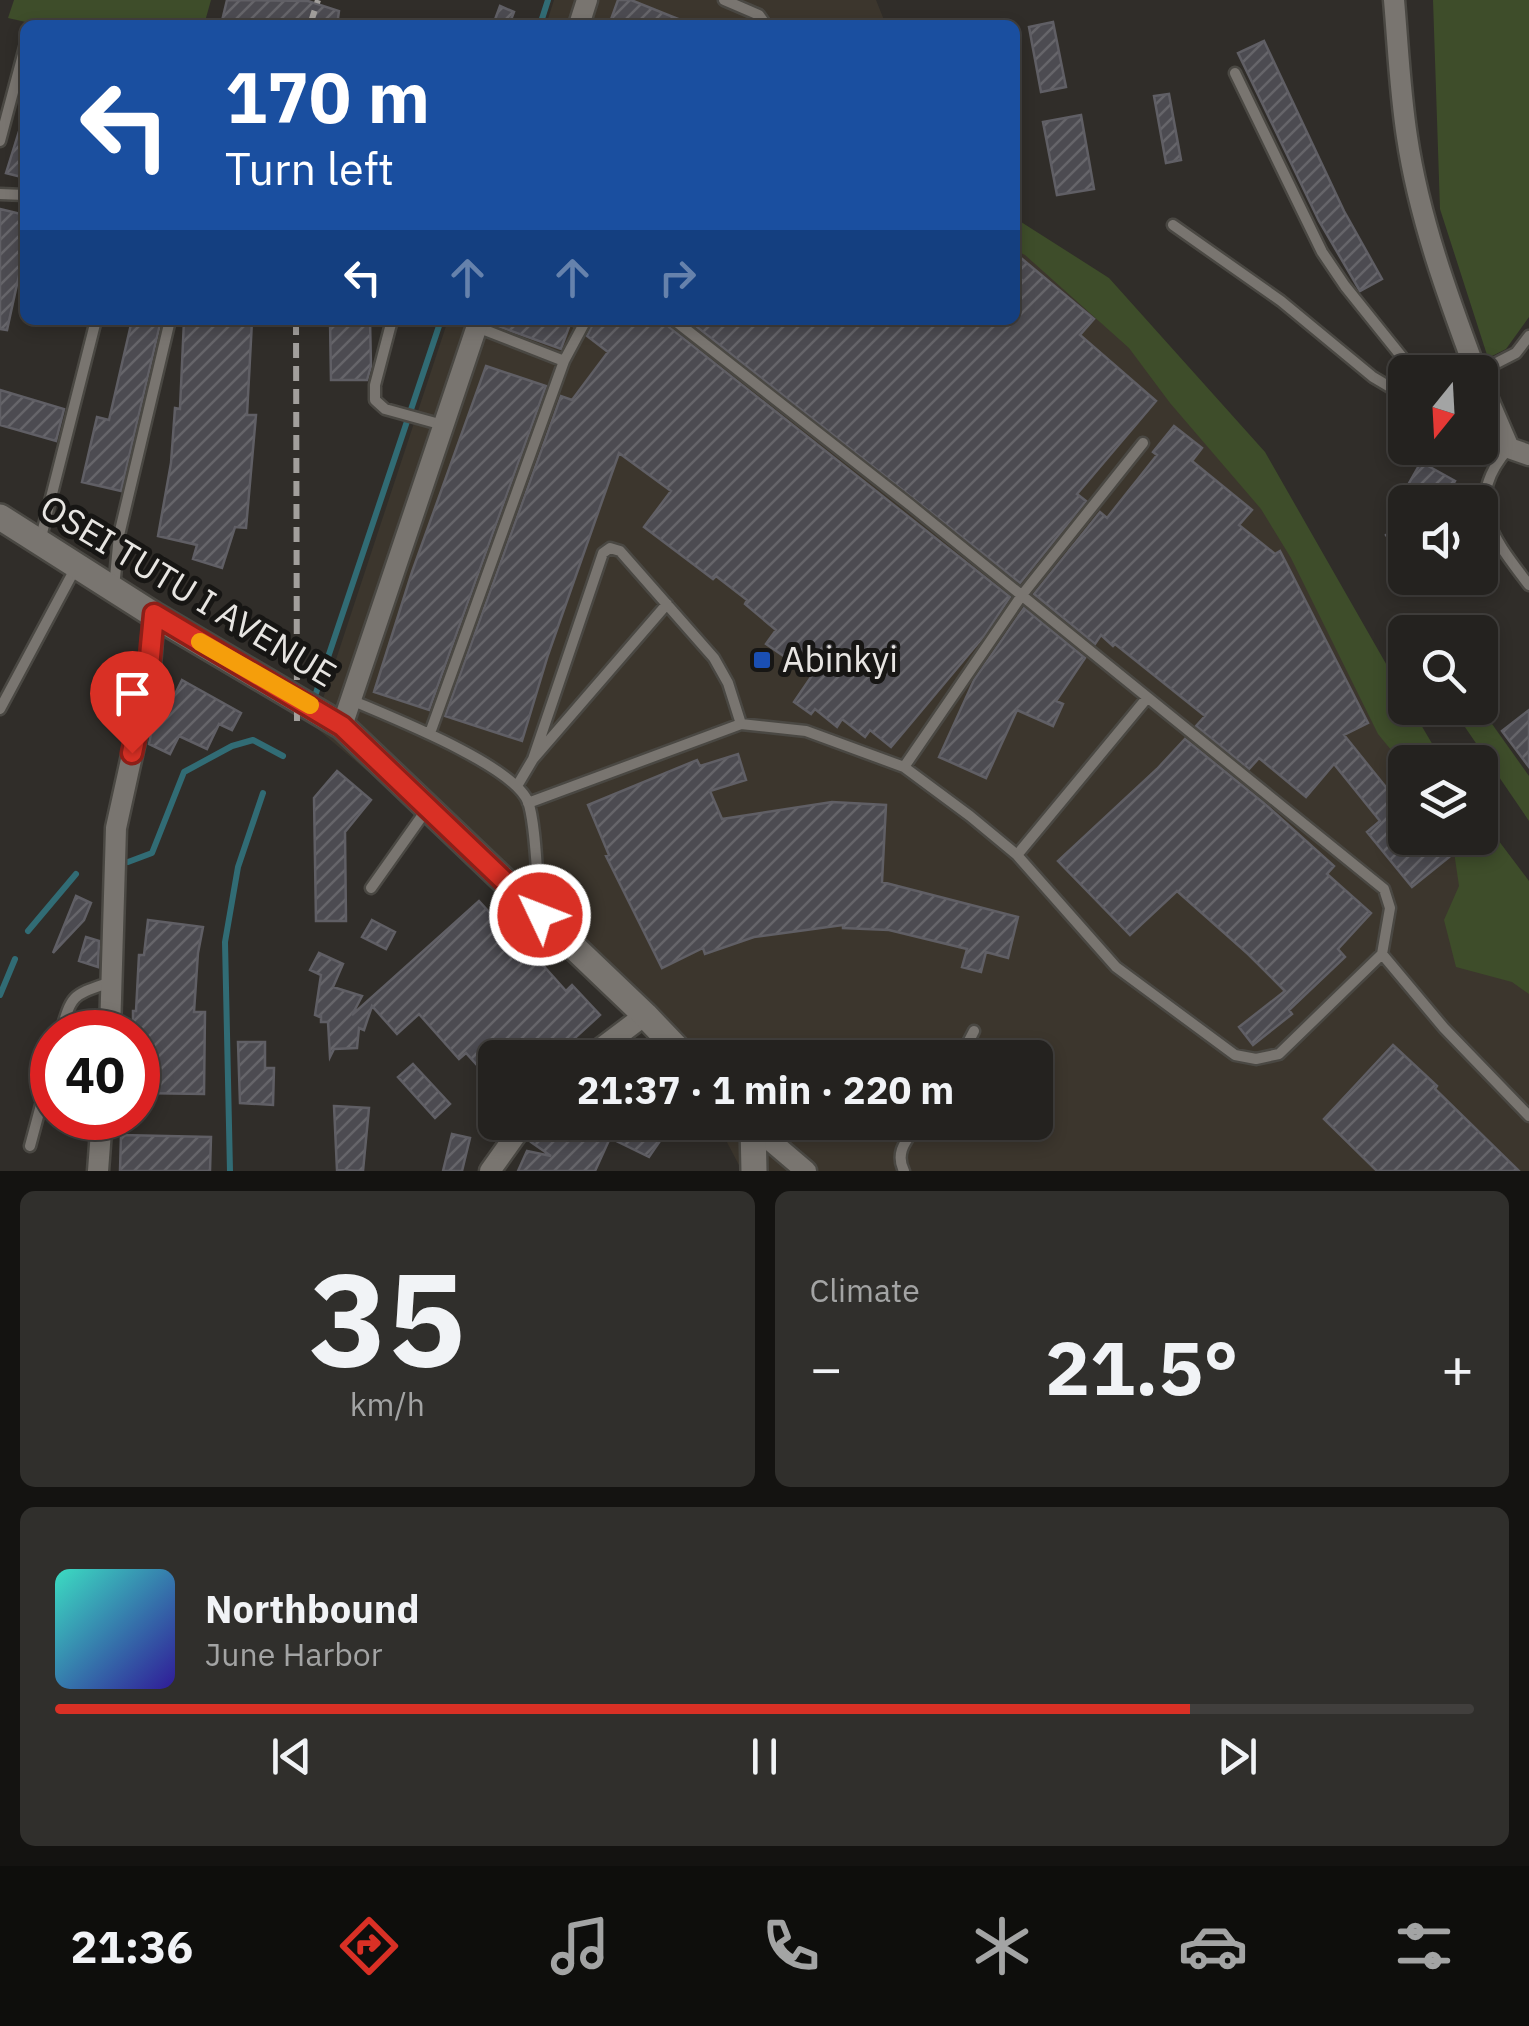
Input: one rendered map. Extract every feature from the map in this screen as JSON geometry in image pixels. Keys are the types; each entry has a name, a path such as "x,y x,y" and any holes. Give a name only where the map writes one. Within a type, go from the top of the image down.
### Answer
{"street":[{"path":"1394,0 1408,141 1421,205 1454,314 1471,355"},
{"path":"342,726 477,325"},
{"path":"1498,413 1519,451"},
{"name":"OSEI TUTU I AVENUE","path":"0,518 342,726 669,1040"},
{"path":"110,1010 116,828 148,678 154,614"},
{"path":"612,1040 645,1015"},
{"path":"98,1171 100,1140"},
{"path":"490,1171 512,1140"},
{"path":"753,1140 754,1171"},
{"path":"770,1140 806,1171"}],"lane":[{"path":"724,0 762,20"},
{"path":"1235,73 1322,252 1400,355"},
{"path":"0,141 20,78"},
{"path":"1173,225 1281,301 1388,386"},
{"path":"39,542 95,325"},
{"path":"114,589 119,535 169,325"},
{"path":"391,325 374,400 385,409 443,426"},
{"path":"483,325 564,361"},
{"path":"430,733 564,361 583,325"},
{"path":"528,802 741,724 806,732 904,767 1017,855 1116,968 1235,1055 1256,1058 1279,1054 1382,954 1390,908 1384,889 1022,595 680,325"},
{"path":"1498,362 1516,353 1529,336"},
{"path":"904,767 1022,595 1143,444"},
{"path":"1519,451 1492,468 1485,508 1490,529 1529,585"},
{"path":"533,759 602,553 610,548 620,551 722,670 741,724"},
{"path":"0,709 77,566"},
{"path":"517,786 533,759 667,604"},
{"path":"1017,855 1147,698"},
{"path":"350,700 430,733 517,786 528,802 540,915"},
{"path":"371,888 428,808"},
{"path":"1382,954 1444,1028 1529,1116"},
{"path":"67,1010 78,993 110,982"},
{"path":"969,1040 974,1031"},
{"path":"30,1146 32,1140"},
{"path":"904,1171 898,1159 907,1140"}],"shaded area":[{"path":"554,0 876,0 884,20 548,20"},
{"path":"1020,225 1205,400 1396,745 1388,745 1388,855 1493,855 1529,895 1529,1171 742,1171 726,1140 1053,1140 1053,1040 653,1040 437,830 314,726 446,325 1020,325"}],"green space":[{"path":"14,0 211,0 205,20 8,18"},
{"path":"1433,0 1529,0 1529,317 1506,349 1494,355 1487,355 1440,209"},
{"path":"1020,221 1109,278 1265,452 1388,667 1388,725 1421,725 1433,745 1388,746 1378,734 1291,558 1261,509 1170,403 1129,348 1020,252"},
{"path":"1464,725 1493,725 1529,776 1529,821 1498,776 1498,745 1477,745"},
{"path":"1498,840 1529,881 1529,994 1512,982 1456,967 1444,920 1459,886 1454,855 1498,855"}],"building":[{"path":"227,0 308,1 339,11 338,20 222,20"},
{"path":"618,0 631,0 681,20 611,20"},
{"path":"500,6 514,12 511,20 495,20"},
{"path":"1053,22 1066,87 1041,92 1029,27"},
{"path":"1264,41 1344,211 1382,279 1360,291 1319,221 1238,53"},
{"path":"1169,94 1181,160 1166,163 1154,96"},
{"path":"1081,115 1094,189 1057,195 1043,122"},
{"path":"20,128 20,177 6,173"},
{"path":"0,209 20,214 20,271 7,330 0,329"},
{"path":"1020,257 1094,319 1080,335 1156,401 1077,494 1086,501 1020,583 694,325 1020,325"},
{"path":"131,325 160,325 121,491 82,482 97,417 109,420"},
{"path":"184,325 252,325 247,415 256,415 246,528 235,527 222,568 193,559 197,545 158,536 171,463 175,408 180,409"},
{"path":"330,325 370,325 371,366 367,380 331,380"},
{"path":"495,325 570,325 561,349"},
{"path":"592,325 668,325 1010,597 984,636 891,747 870,730 865,737 842,719 837,727 815,709 811,714 794,702 820,664 794,644 785,657 766,644 776,630 745,604 747,600 644,527 671,491 619,453 522,741 445,716 561,396 572,400 608,352 587,336"},
{"path":"486,366 546,386 429,710 374,692 412,572"},
{"path":"0,390 64,409 56,441 0,425"},
{"path":"1174,426 1202,448 1192,461 1252,510 1239,525 1275,554 1280,551 1368,723 1344,735 1388,790 1388,855 1449,857 1412,887 1367,832 1380,821 1334,764 1306,797 1259,758 1249,769 1196,726 1205,716 1115,644 1101,635 1095,644 1034,594 1100,512 1107,518 1157,455 1153,452"},
{"path":"1419,465 1455,481 1453,485 1408,485"},
{"path":"1024,608 1085,658 1056,701 1063,704 1053,726 1017,710 986,778 939,757 974,680"},
{"path":"182,680 241,713 232,730 219,724 207,749 179,736 170,754 149,744 154,718 162,720"},
{"path":"1529,710 1529,767 1502,731"},
{"path":"1185,739 1334,866 1327,874 1371,913 1338,949 1345,957 1289,1010 1292,1014 1253,1045 1239,1027 1285,991 1248,954 1177,891 1130,935 1058,861"},
{"path":"738,754 746,780 710,791 722,819 832,802 886,805 882,882 1018,917 1008,958 986,952 981,972 962,967 967,949 889,930 843,925 754,937 705,954 703,948 662,968 606,856 609,855 588,805 697,760 700,766"},
{"path":"337,771 371,800 345,832 346,921 316,921 314,798"},
{"path":"76,896 91,903 84,920 53,953"},
{"path":"479,901 566,991 572,985 600,1015 573,1040 478,1040 478,1066 466,1053 459,1059 419,1014 397,1034 372,1006 364,1030 359,1028 357,1048 334,1049 330,1057 328,1022 321,1022 321,1014 315,1015 321,975 310,970 319,953 343,964 333,987 362,996 352,1015"},
{"path":"148,920 203,927 194,1012 205,1012 204,1094 160,1093 160,1010 136,1010 139,955 144,955"},
{"path":"372,920 395,932 386,949 362,937"},
{"path":"86,937 99,941 98,967 79,961"},
{"path":"238,1042 265,1042 265,1068 274,1068 273,1105 240,1103"},
{"path":"1393,1045 1519,1171 1377,1171 1324,1119"},
{"path":"413,1064 450,1104 435,1118 398,1077"},
{"path":"334,1106 369,1108 363,1171 337,1170"},
{"path":"452,1134 470,1138 462,1171 443,1171"},
{"path":"211,1137 210,1171 120,1171 121,1140"},
{"path":"609,1140 595,1171 518,1171 527,1151 551,1156 531,1142"},
{"path":"614,1140 661,1140 649,1157"}],"waterway":[{"path":"542,20 548,0"},
{"path":"316,693 439,325"},
{"path":"128,862 152,853 184,772 232,746 253,740 283,756"},
{"path":"230,1171 225,942 238,867 263,793"},
{"path":"28,931 76,874"},
{"path":"0,995 15,959"}],"railway":[{"path":"312,20 318,0"},
{"path":"296,325 297,721"}],"slow traffic":[{"path":"200,642 310,705"}],"place":[{"name":"Abinkyi","path":"762,660"}],"route":[{"path":"132,753 148,678 154,614 342,726 540,915"}]}
